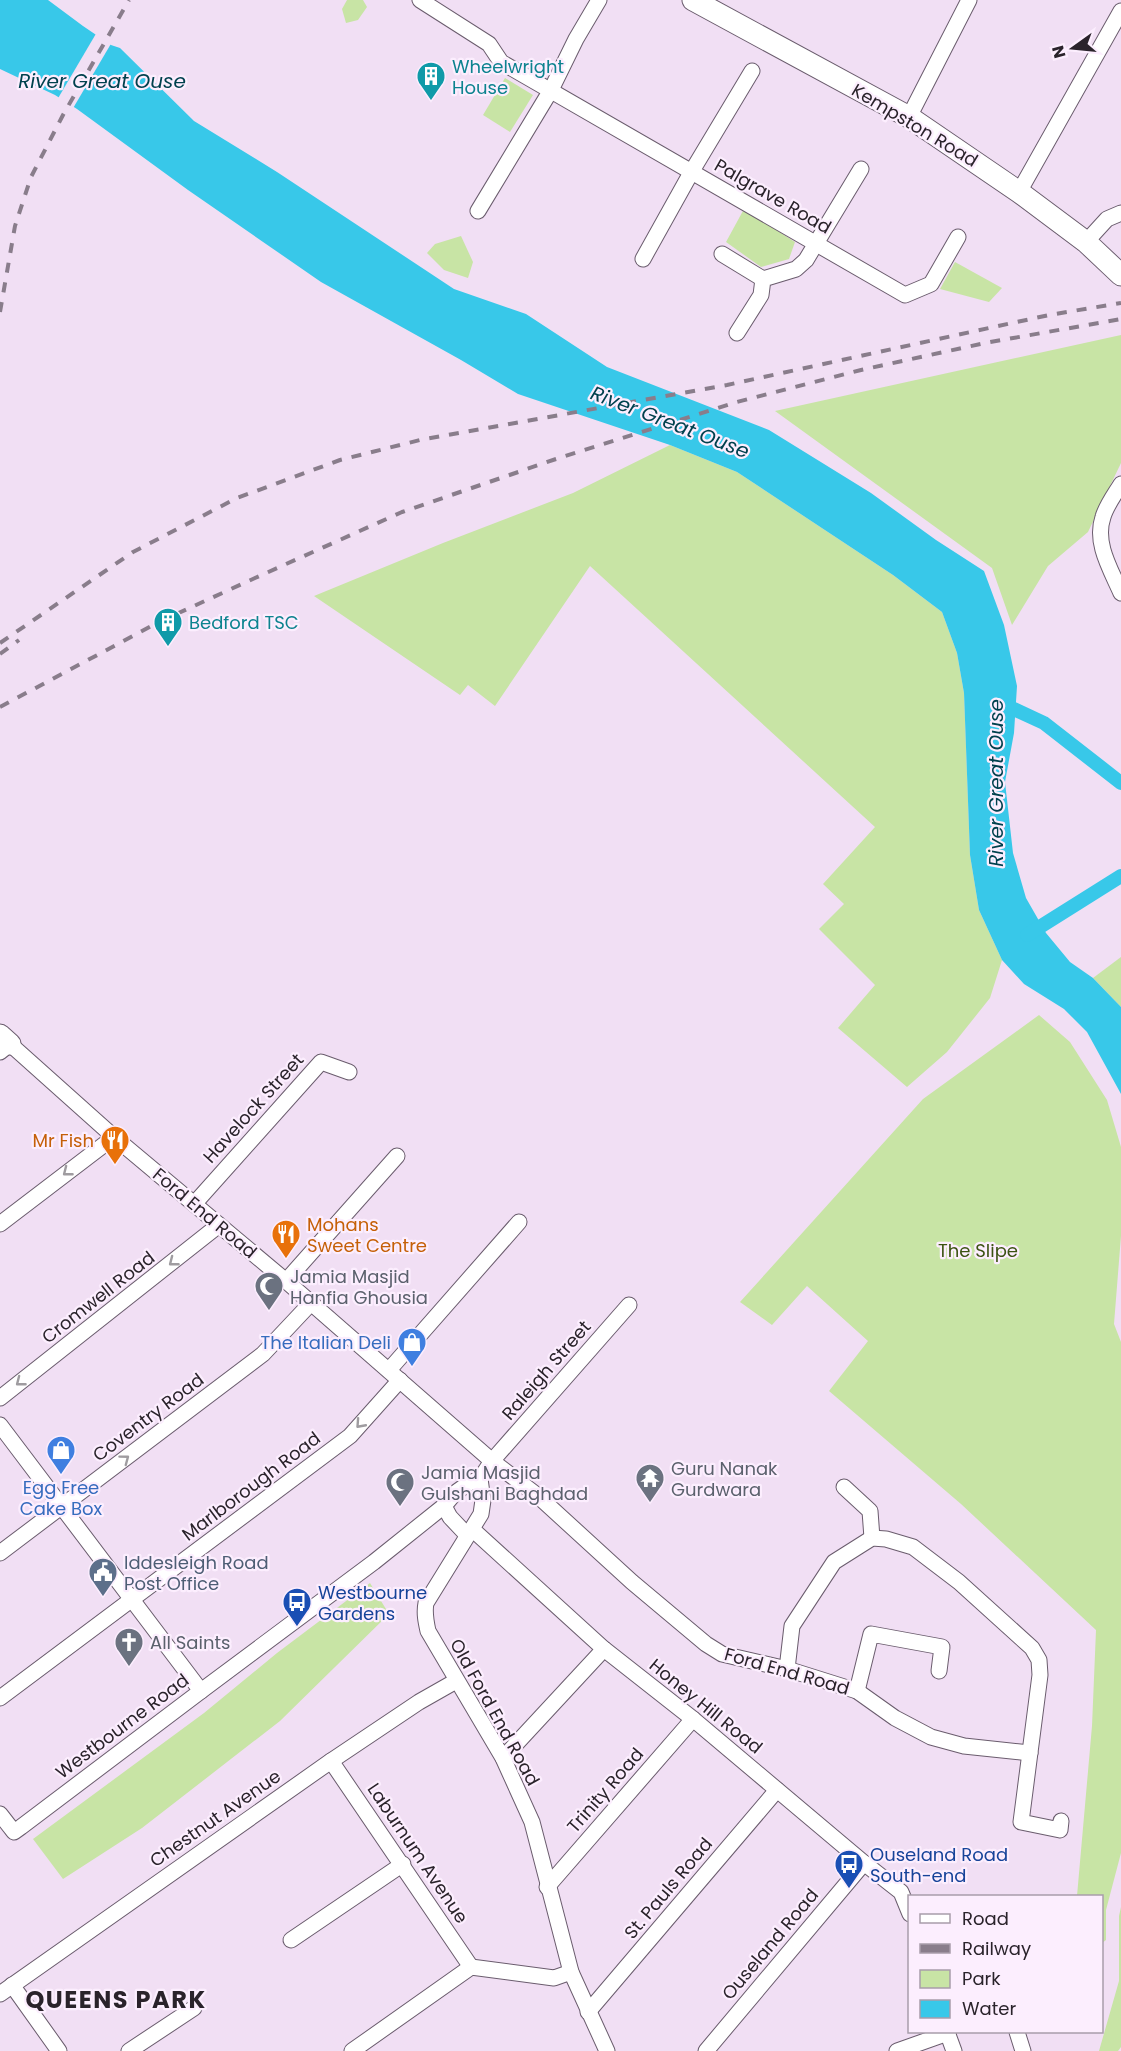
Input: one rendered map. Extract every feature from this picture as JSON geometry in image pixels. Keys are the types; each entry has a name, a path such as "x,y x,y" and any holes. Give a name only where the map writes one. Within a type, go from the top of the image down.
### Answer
{"main road":[{"name":"Kempston Road","path":"693,0 909,117 1019,192 1086,242 1121,275"}],"street":[{"name":"Palgrave Road","path":"420,0 489,44 501,62 905,294 931,284 958,237"},
{"path":"478,212 550,90 599,0"},
{"path":"909,117 969,0"},
{"path":"1019,192 1121,11"},
{"path":"643,259 752,71"},
{"path":"722,254 764,279 796,269 816,244 861,169"},
{"path":"1086,242 1107,219 1121,213"},
{"path":"737,333 761,295 764,279"},
{"path":"1121,484 1103,516 1100,536 1104,554 1121,593"},
{"name":"Ford End Road","path":"3,1044 195,1203 492,1461 538,1496 632,1582 706,1644 722,1654 787,1669 857,1691 895,1718 931,1737 963,1746 1030,1753"},
{"name":"Havelock Street","path":"195,1203 321,1062 349,1072"},
{"path":"0,1224 114,1137"},
{"path":"286,1281 397,1156"},
{"name":"Marlborough Road","path":"0,1698 350,1436 394,1375 519,1222"},
{"name":"Cromwell Road","path":"0,1398 219,1225"},
{"name":"Coventry Road","path":"0,1553 263,1354 311,1303"},
{"name":"Raleigh Street","path":"492,1461 629,1305"},
{"path":"0,1425 201,1690"},
{"path":"469,1532 450,1517 444,1506 455,1493 469,1483 480,1479 492,1461"},
{"name":"Old Ford End Road","path":"480,1479 483,1500 481,1514 424,1610 429,1631 456,1681 503,1758 532,1822 547,1887 571,1972 607,2051"},
{"path":"844,1487 870,1511 872,1538"},
{"name":"Westbourne Road","path":"0,1814 14,1832 201,1690 369,1567 444,1506"},
{"name":"Honey Hill Road","path":"469,1532 604,1649 693,1719 901,1892 908,1911"},
{"path":"787,1669 792,1626 834,1562 872,1538 886,1539 913,1547 959,1582 1032,1648 1039,1660 1041,1675 1021,1822 1060,1830 1061,1821"},
{"path":"857,1691 871,1634 942,1647 939,1671"},
{"path":"503,1758 604,1649"},
{"name":"Chestnut Avenue","path":"6,1990 331,1761 419,1702 456,1681"},
{"name":"Trinity Road","path":"547,1887 693,1719"},
{"name":"Laburnum Avenue","path":"331,1761 471,1967"},
{"name":"St. Pauls Road","path":"588,2012 777,1790"},
{"name":"Ouseland Road","path":"706,2051 864,1863"},
{"path":"291,1940 403,1864"},
{"path":"352,2051 471,1967 554,1978 571,1972"},
{"path":"6,1990 59,2051"},
{"path":"129,2051 194,2008"},
{"path":"897,2051 944,2033"},
{"path":"947,2033 954,2051"},
{"path":"1018,2033 1023,2051"}],"green space":[{"path":"347,0 363,0 367,7 358,20 346,23 342,9"},
{"path":"505,78 533,95 510,132 483,115"},
{"path":"744,209 795,242 789,259 761,267 726,242"},
{"path":"461,236 473,262 468,278 444,270 427,253 435,244"},
{"path":"955,262 1002,288 989,302 940,289"},
{"path":"1121,335 1121,463 1088,532 1048,566 1012,625 992,568 775,411"},
{"path":"670,445 737,472 893,575 942,612 957,653 964,693 970,855 979,910 1002,960 990,998 947,1052 907,1087 838,1028 875,985 819,929 844,904 823,884 875,827 590,566 495,706 468,685 460,695 314,596 573,493"},
{"path":"1121,957 1121,1007 1093,978"},
{"name":"The Slipe","path":"1039,1015 1070,1042 1107,1100 1121,1147 1121,1236 1114,1324 1121,1342 1121,1853 1106,1910 1106,1940 1103,1942 1103,1895 1077,1895 1092,1726 1096,1630 961,1504 829,1391 868,1341 807,1286 772,1325 740,1302 923,1099"},
{"path":"370,1583 389,1614 280,1721 142,1828 63,1879 33,1839 204,1713 277,1653"},
{"path":"1121,1907 1121,2047 1118,2051 1099,2051 1119,1981"}],"water":[{"name":"River Great Ouse","path":"0,0 48,0 111,45 120,48 194,121 277,172 454,289 526,314 607,367 769,430 871,493 984,571 1004,625 1017,686 1014,733 1005,782 1013,853 1026,898 1046,933 1070,962 1093,978 1121,1007 1121,1094 1087,1032 1064,1009 1024,984 1002,960 979,910 970,855 964,693 957,653 942,612 893,575 737,472 670,445 518,394 321,282 188,190 77,109 55,95 0,69"}],"pier":[{"path":"97,32 112,42 72,110 57,100"}],"waterway":[{"path":"1001,703 1044,723 1121,783"},
{"path":"1027,935 1121,876"}],"railway":[{"path":"0,312 15,226 31,177 63,115 129,0"},
{"path":"0,643 133,552 237,498 340,460 420,440 727,385 1049,315 1121,303"},
{"path":"0,707 159,622 402,512 556,459 737,402 861,370 985,343 1121,319"},
{"path":"0,654 19,640"}],"place":[{"name":"Wheelwright House","path":"431,102"},
{"name":"Bedford TSC","path":"168,648"},
{"name":"Mr Fish","path":"115,1166"},
{"name":"Mohans Sweet Centre","path":"286,1260"},
{"name":"Jamia Masjid Hanfia Ghousia","path":"269,1312"},
{"name":"The Italian Deli","path":"412,1368"},
{"name":"Egg Free Cake Box","path":"61,1476"},
{"name":"Guru Nanak Gurdwara","path":"650,1504"},
{"name":"Jamia Masjid Gulshani Baghdad","path":"400,1508"},
{"name":"Iddesleigh Road Post Office","path":"103,1598"},
{"name":"Westbourne Gardens","path":"297,1628"},
{"name":"All Saints","path":"129,1668"},
{"name":"Ouseland Road South-end","path":"849,1890"}],"district":[{"name":"QUEENS PARK","path":"116,1999"}]}
